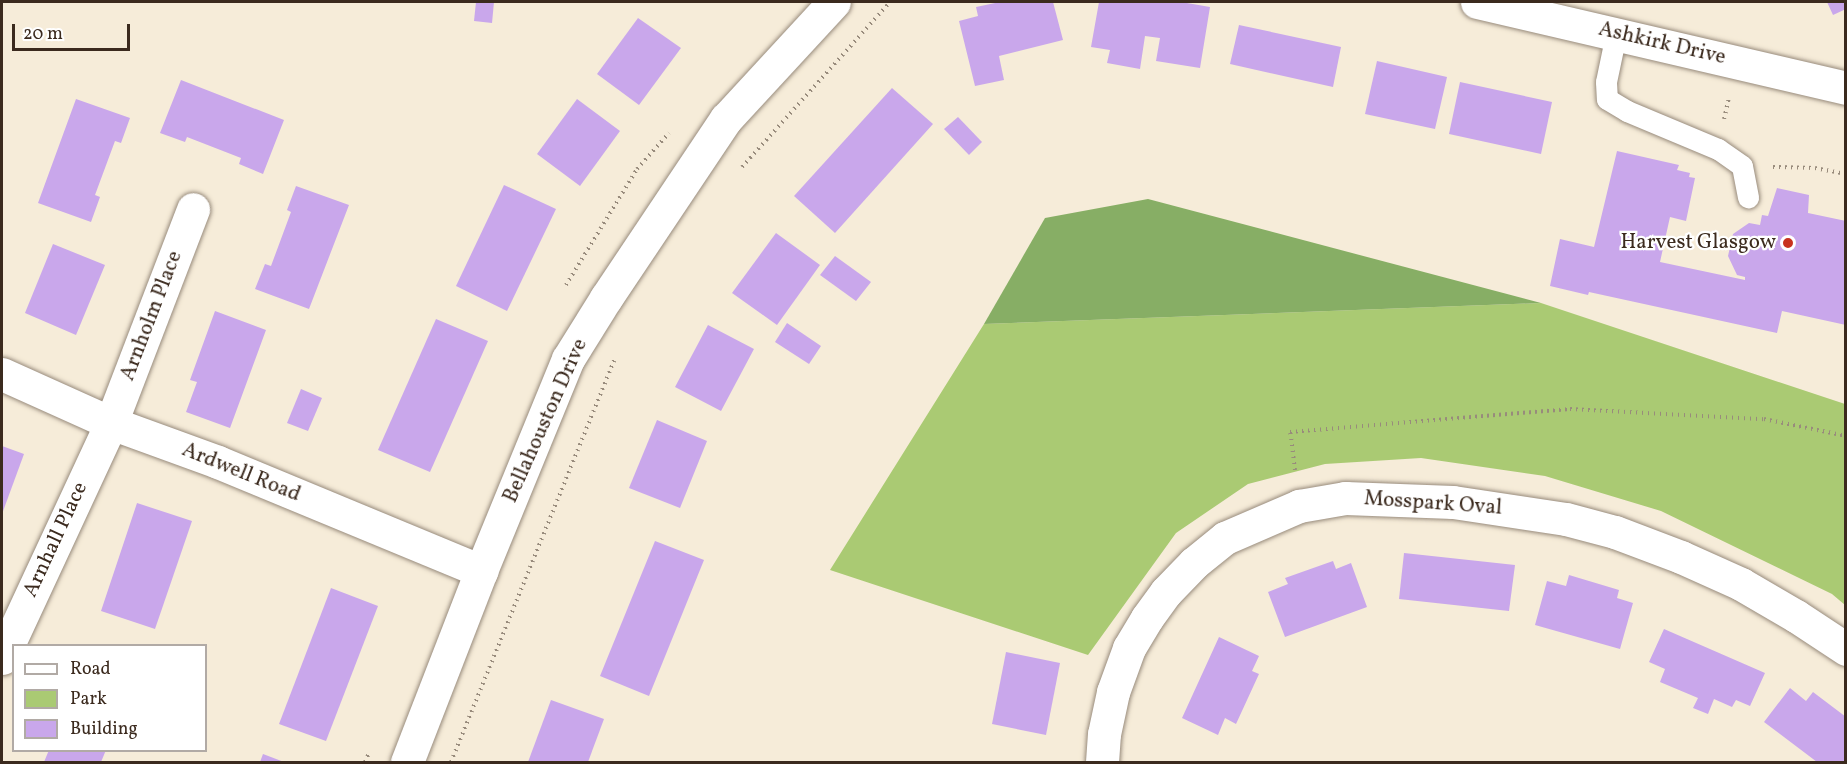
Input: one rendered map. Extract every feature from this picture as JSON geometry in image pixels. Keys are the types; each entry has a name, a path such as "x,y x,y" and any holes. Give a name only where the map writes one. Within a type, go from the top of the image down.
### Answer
{"street":[{"name":"Bellahouston Drive","path":"407,762 481,571 568,359 606,298 726,119 834,2"},
{"name":"Ashkirk Drive","path":"1477,2 1845,88"},
{"name":"Arnholm Place","path":"111,423 193,209"},
{"name":"Ardwell Road","path":"2,374 111,423 218,462 481,571"},
{"name":"Arnhall Place","path":"2,658 111,423"},
{"name":"Mosspark Oval","path":"1102,762 1104,734 1113,692 1130,648 1147,618 1166,592 1194,562 1225,538 1299,506 1345,498 1453,502 1566,519 1615,532 1681,556 1741,584 1796,615 1845,649"}],"lane":[{"path":"1616,34 1606,82 1607,99 1627,111 1718,149 1742,166 1748,198"}],"path":[{"path":"741,168 890,2"},
{"path":"1718,149 1736,62"},
{"path":"1742,166 1815,168 1845,174"},
{"path":"451,762 615,358"},
{"path":"1299,506 1290,432 1570,409 1764,419 1845,436"}],"green space":[{"path":"1148,199 1541,303 984,324 1045,218"},
{"path":"1541,303 1845,404 1845,605 1832,594 1661,511 1545,476 1421,458 1325,464 1248,484 1176,533 1088,655 830,570 984,324"}],"building":[{"path":"476,2 494,2 492,23 474,21"},
{"path":"1000,2 1053,2 1063,40 999,56 1004,80 975,86 959,21 978,16 976,7"},
{"path":"1099,2 1181,2 1210,7 1200,68 1156,61 1160,38 1145,36 1140,69 1107,63 1110,50 1091,47"},
{"path":"1827,2 1846,2 1846,9 1833,15"},
{"path":"638,18 681,48 639,105 597,74"},
{"path":"1239,25 1341,47 1333,87 1230,64"},
{"path":"1377,61 1447,77 1435,129 1365,114"},
{"path":"181,80 284,120 263,174 239,164 241,158 187,137 185,142 160,133"},
{"path":"1460,82 1552,102 1541,154 1449,134"},
{"path":"892,88 933,124 835,233 794,196"},
{"path":"76,99 130,118 121,143 115,141 95,195 100,197 91,222 38,203"},
{"path":"577,99 620,131 580,186 537,154"},
{"path":"958,117 982,142 969,155 944,129"},
{"name":"Harvest Glasgow","path":"1617,151 1679,165 1677,170 1690,173 1689,177 1695,178 1686,221 1670,217 1660,262 1745,280 1745,277 1737,275 1728,256 1733,234 1749,223 1760,225 1762,215 1768,216 1777,188 1809,195 1808,213 1846,221 1846,325 1782,311 1777,333 1589,292 1588,295 1550,286 1560,239 1594,247"},
{"path":"504,185 556,209 507,311 456,286"},
{"path":"296,186 349,205 309,309 255,289 265,264 271,266 291,212 287,210"},
{"path":"776,233 820,265 777,325 732,293"},
{"path":"53,244 105,265 76,335 25,313"},
{"path":"835,256 871,282 856,301 820,275"},
{"path":"215,311 266,330 230,428 186,412 197,382 190,380"},
{"path":"436,319 488,341 430,472 378,450"},
{"path":"787,323 821,346 809,364 775,342"},
{"path":"708,325 754,349 721,411 675,387"},
{"path":"301,389 322,398 308,431 287,423"},
{"path":"657,420 707,441 680,508 629,488"},
{"path":"2,446 24,454 2,514"},
{"path":"137,503 192,521 155,629 101,611"},
{"path":"655,541 704,560 649,696 600,676"},
{"path":"1404,553 1515,565 1509,611 1399,599"},
{"path":"1333,561 1336,569 1351,563 1367,607 1285,637 1268,592 1288,584 1285,578"},
{"path":"1569,575 1619,590 1617,598 1633,603 1620,649 1535,625 1547,581 1566,586"},
{"path":"331,588 378,606 326,741 279,724"},
{"path":"1664,629 1765,673 1750,706 1736,700 1732,707 1714,699 1708,714 1693,708 1698,698 1660,682 1665,669 1649,662"},
{"path":"1219,637 1259,656 1252,671 1259,674 1236,724 1225,718 1218,735 1182,718"},
{"path":"1006,652 1060,663 1046,735 992,724"},
{"path":"1790,688 1806,701 1813,692 1846,717 1846,762 1817,762 1764,722"},
{"path":"551,700 604,719 588,762 528,762"},
{"path":"48,752 105,752 101,762 44,762"},
{"path":"263,754 284,762 260,762"}],"place":[{"name":"Harvest Glasgow","path":"1788,243"}]}
